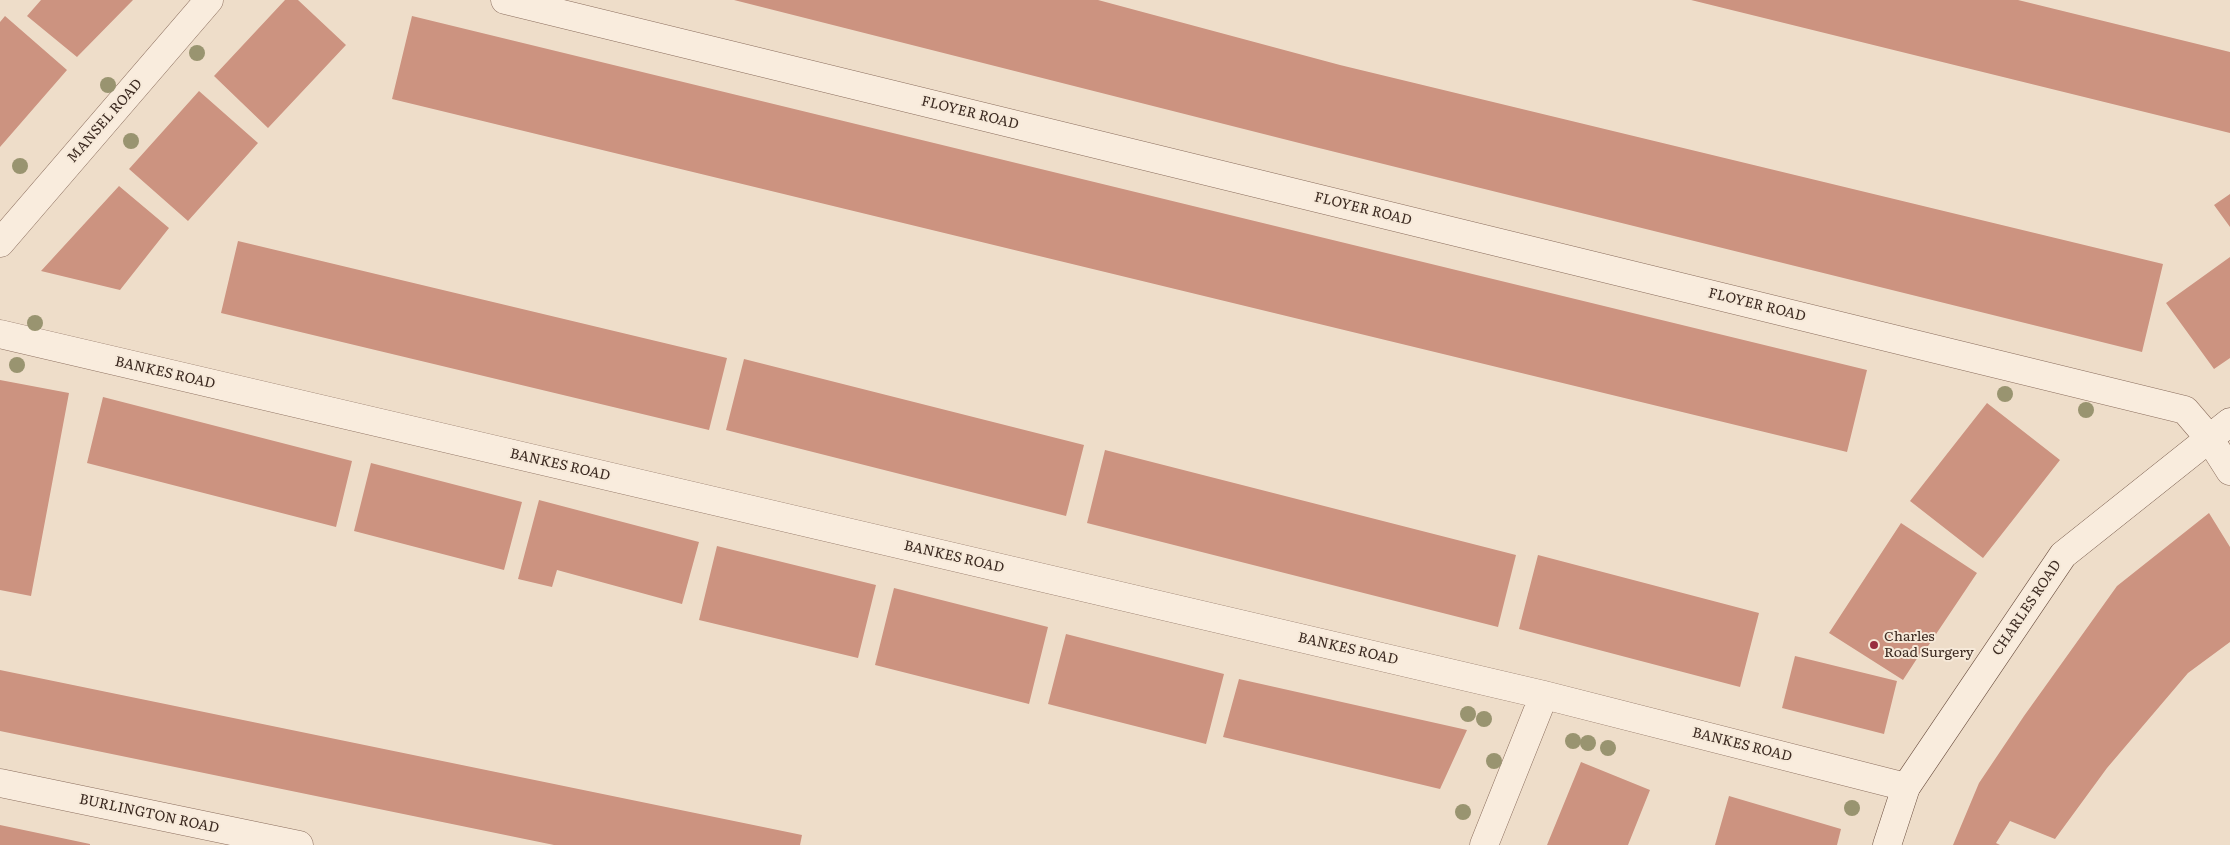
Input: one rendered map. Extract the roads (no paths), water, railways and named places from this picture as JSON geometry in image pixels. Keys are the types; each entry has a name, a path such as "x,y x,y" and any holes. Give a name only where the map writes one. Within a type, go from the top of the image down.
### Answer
{"street":[{"name":"MANSEL ROAD","path":"0,243 210,0"},
{"name":"FLOYER ROAD","path":"505,0 2185,410 2220,430 2230,471"},
{"name":"BANKES ROAD","path":"0,334 1544,695 1906,787"},
{"name":"CHARLES ROAD","path":"1887,845 1906,787 2063,555 2220,430"},
{"path":"1484,845 1544,695"},
{"name":"BURLINGTON ROAD","path":"0,784 299,845"}],"place":[{"name":"Charles Road Surgery","path":"1874,645"}]}
